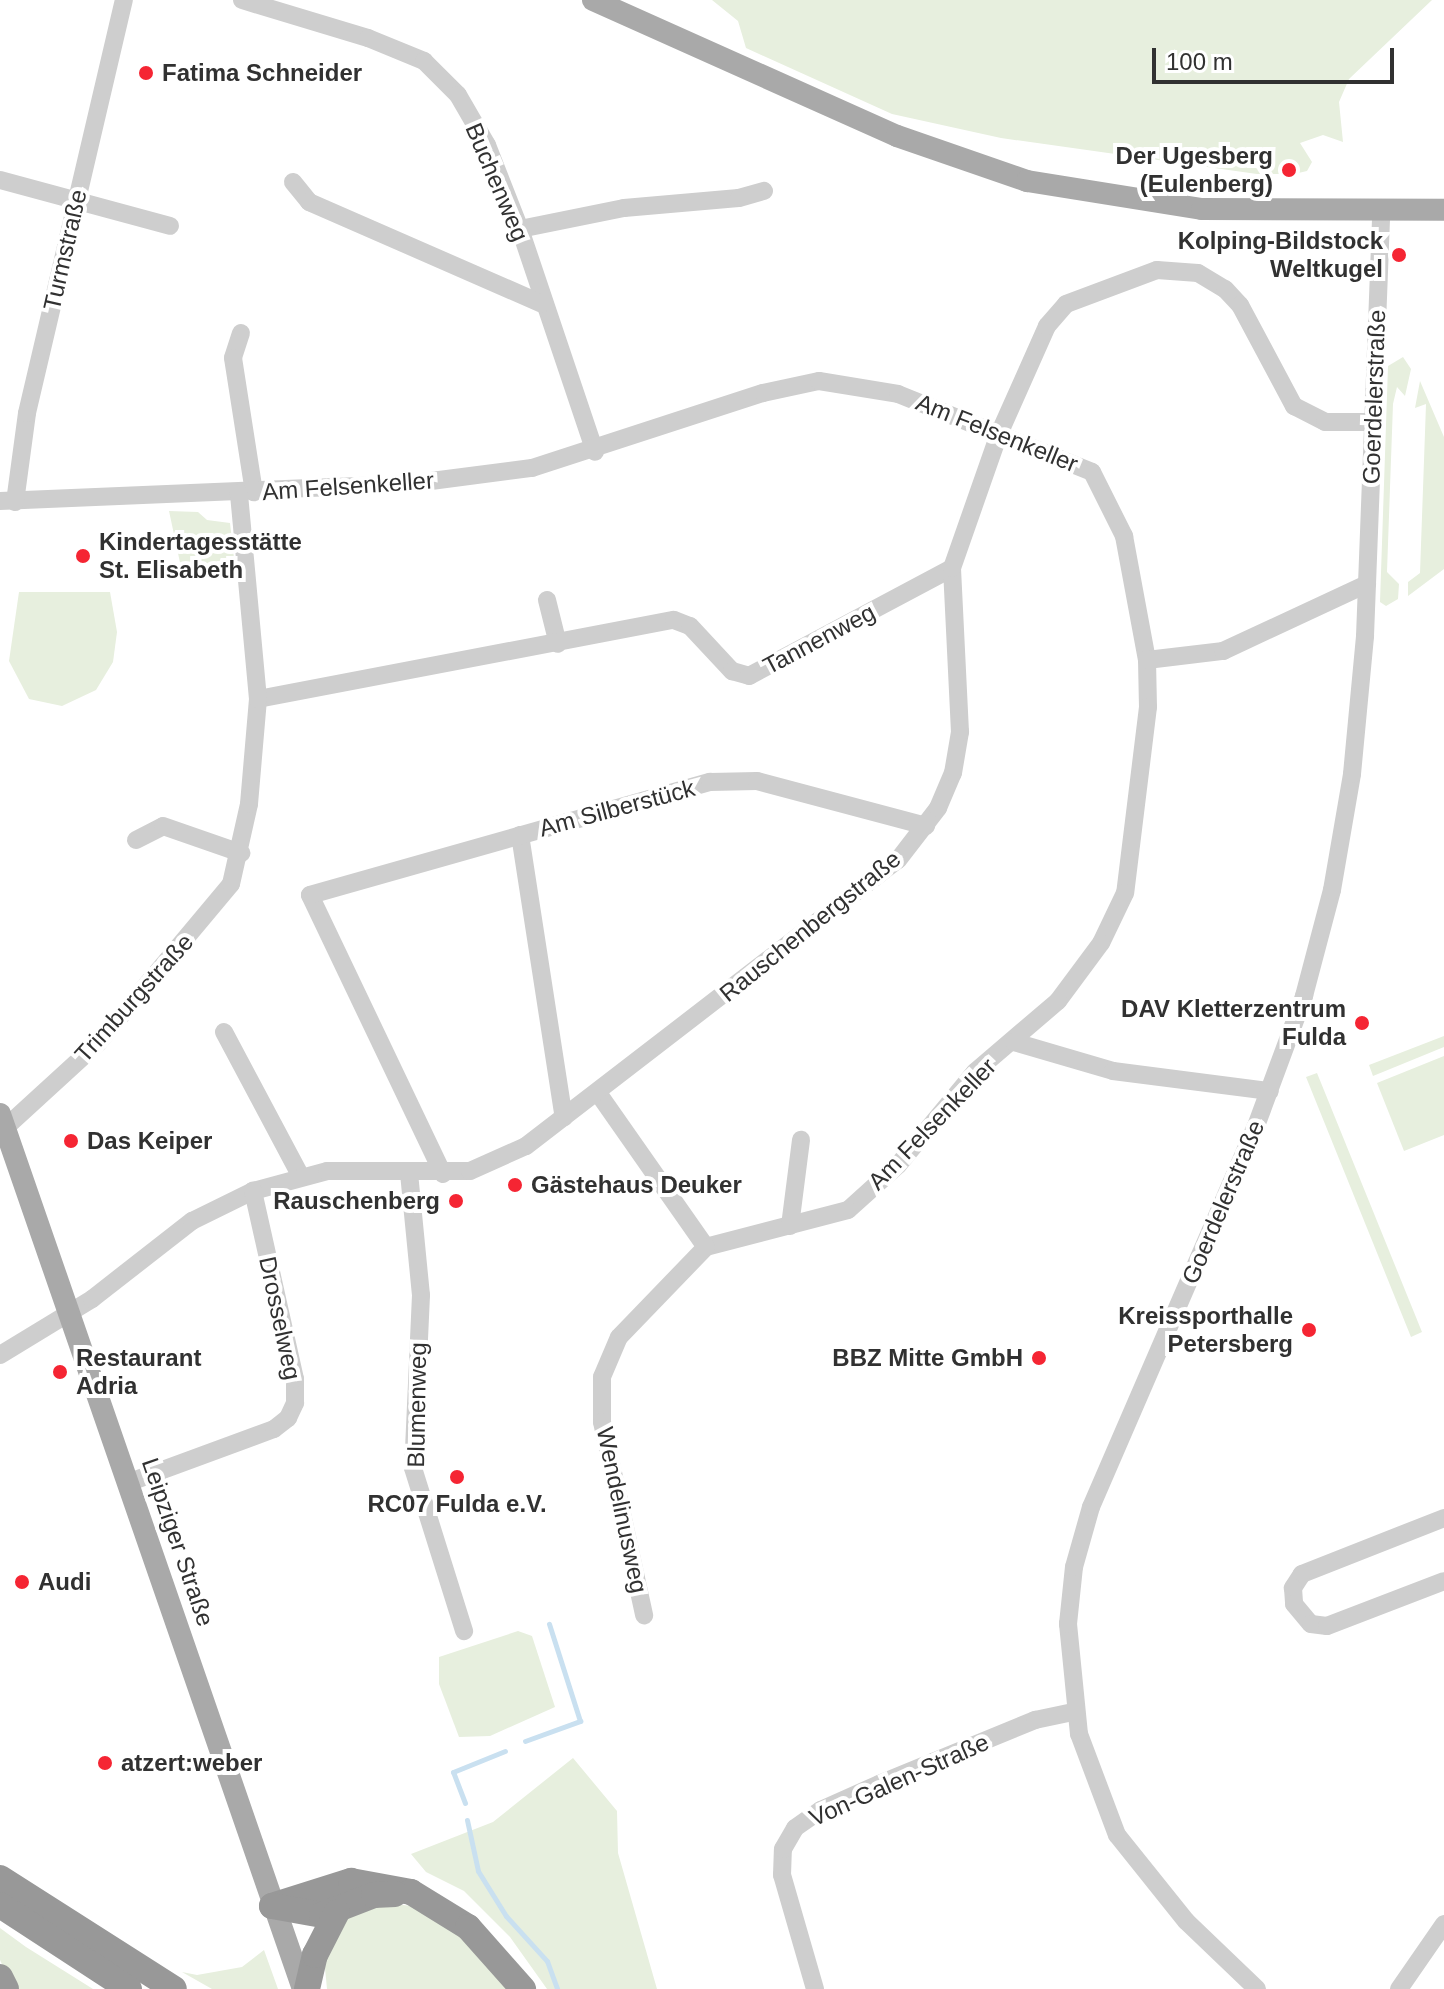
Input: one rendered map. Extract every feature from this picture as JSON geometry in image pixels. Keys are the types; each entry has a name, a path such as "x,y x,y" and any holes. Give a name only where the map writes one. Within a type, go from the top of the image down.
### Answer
{"highway":[{"path":"0,1878 174,1989"},
{"path":"272,1906 351,1881 411,1892 468,1927 523,1989"},
{"path":"272,1906 304,1914 337,1912 374,1895 411,1892"},
{"path":"0,1905 129,1989"},
{"path":"303,1985 337,1912"},
{"path":"0,1977 6,1989"}],"main road":[{"path":"593,0 884,131 1027,181 1202,209 1444,210"},
{"name":"Leipziger Straße","path":"3,1120 130,1482 272,1906 303,1985"}],"street":[{"name":"Turmstraße","path":"8,502 124,0"},
{"name":"Buchenweg","path":"242,0 368,38 424,61 458,95 480,132 520,229 542,304 595,452"},
{"path":"0,180 170,226"},
{"path":"293,182 309,202 542,304"},
{"path":"520,229 624,208 739,198 764,191"},
{"name":"Goerdelerstraße","path":"1257,1989 1201,1937 1125,1850 1092,1778 1074,1712 1068,1624 1083,1529 1270,1091 1304,996 1332,890 1356,734 1367,584 1381,210"},
{"name":"Rauschenbergstraße","path":"0,1355 92,1299 192,1221 253,1191 300,1175 470,1171 526,1146 898,860 926,826 953,773 960,732 952,568 999,434 1053,316 1082,297 1172,267 1207,277 1234,297 1287,398 1302,413 1325,422 1373,422"},
{"name":"Trimburgstraße","path":"3,1120 98,1043 219,904 241,853 258,699 247,492 233,358 241,333"},
{"name":"Am Felsenkeller","path":"8,502 408,484 532,468 595,452 763,393 819,381 898,394 1081,465 1101,482 1130,557 1147,660 1148,707 1125,893 1093,955 1058,1001 1014,1042 975,1072 898,1165 848,1210 706,1247"},
{"name":"Tannenweg","path":"258,699 674,620 690,626 732,671 749,676 952,568"},
{"path":"1147,660 1223,651 1367,584"},
{"path":"547,600 558,644"},
{"name":"Am Silberstück","path":"443,1174 310,895 520,835 733,780 757,781 926,826"},
{"path":"136,840 163,826 241,853"},
{"path":"520,835 564,1118"},
{"path":"224,1032 300,1175"},
{"path":"1014,1042 1113,1071 1270,1091"},
{"path":"598,1093 706,1247"},
{"path":"790,1226 801,1140"},
{"name":"Blumenweg","path":"409,1173 421,1295 413,1468 464,1631"},
{"name":"Drosselweg","path":"130,1482 274,1429 288,1418 295,1403 295,1379 253,1191"},
{"name":"Wendelinusweg","path":"644,1615 602,1422 602,1377 619,1337 706,1247"},
{"path":"1444,1518 1302,1574 1293,1588 1294,1604 1311,1624 1327,1626 1444,1581"},
{"name":"Von-Galen-Straße","path":"815,1989 782,1875 783,1849 795,1828 821,1810 879,1784 1035,1720 1074,1712"},
{"path":"1399,1989 1444,1924"}],"green space":[{"path":"712,0 1432,0 1349,79 1339,102 1343,142 1323,135 1300,143 1312,162 1307,171 1257,174 1001,138 892,114 746,48 738,21"},
{"path":"1403,357 1411,369 1405,396 1397,387 1393,404 1387,572 1399,584 1398,599 1386,606 1380,602 1388,366"},
{"path":"1420,381 1444,437 1444,569 1408,596 1408,582 1420,573 1426,404 1415,408"},
{"path":"169,511 198,512 207,520 230,523 235,567 182,572"},
{"path":"19,592 110,592 117,632 113,662 96,690 62,706 29,699 9,661"},
{"path":"1444,1036 1444,1047 1373,1076 1369,1065"},
{"path":"1444,1056 1444,1135 1404,1151 1377,1083"},
{"path":"1317,1073 1422,1332 1411,1337 1306,1077"},
{"path":"518,1631 532,1636 555,1707 490,1736 459,1737 439,1684 439,1657"},
{"path":"573,1758 617,1811 618,1853 657,1989 547,1989 510,1937 464,1891 426,1872 411,1854 493,1822"},
{"path":"388,1903 411,1906 452,1925 511,1989 327,1989 324,1958 345,1916"},
{"path":"0,1928 93,1989 13,1989 0,1960"},
{"path":"264,1950 278,1989 212,1989 182,1972 197,1975 242,1967"}],"waterway":[{"path":"525,1741 580,1721 549,1624"},
{"path":"465,1803 453,1772 505,1751"},
{"path":"467,1820 478,1871 506,1916 547,1961 557,1989"}],"place":[{"name":"Fatima Schneider","path":"146,73"},
{"name":"Der Ugesberg (Eulenberg)","path":"1289,170"},
{"name":"Kolping-Bildstock Weltkugel","path":"1399,255"},
{"name":"Kindertagesstätte St. Elisabeth","path":"83,556"},
{"name":"DAV Kletterzentrum Fulda","path":"1362,1023"},
{"name":"Das Keiper","path":"71,1141"},
{"name":"Gästehaus Deuker","path":"515,1185"},
{"name":"Rauschenberg","path":"456,1201"},
{"name":"Kreissporthalle Petersberg","path":"1309,1330"},
{"name":"BBZ Mitte GmbH","path":"1039,1358"},
{"name":"Restaurant Adria","path":"60,1372"},
{"name":"RC07 Fulda e.V.","path":"457,1477"},
{"name":"Audi","path":"22,1582"},
{"name":"atzert:weber","path":"105,1763"}]}
